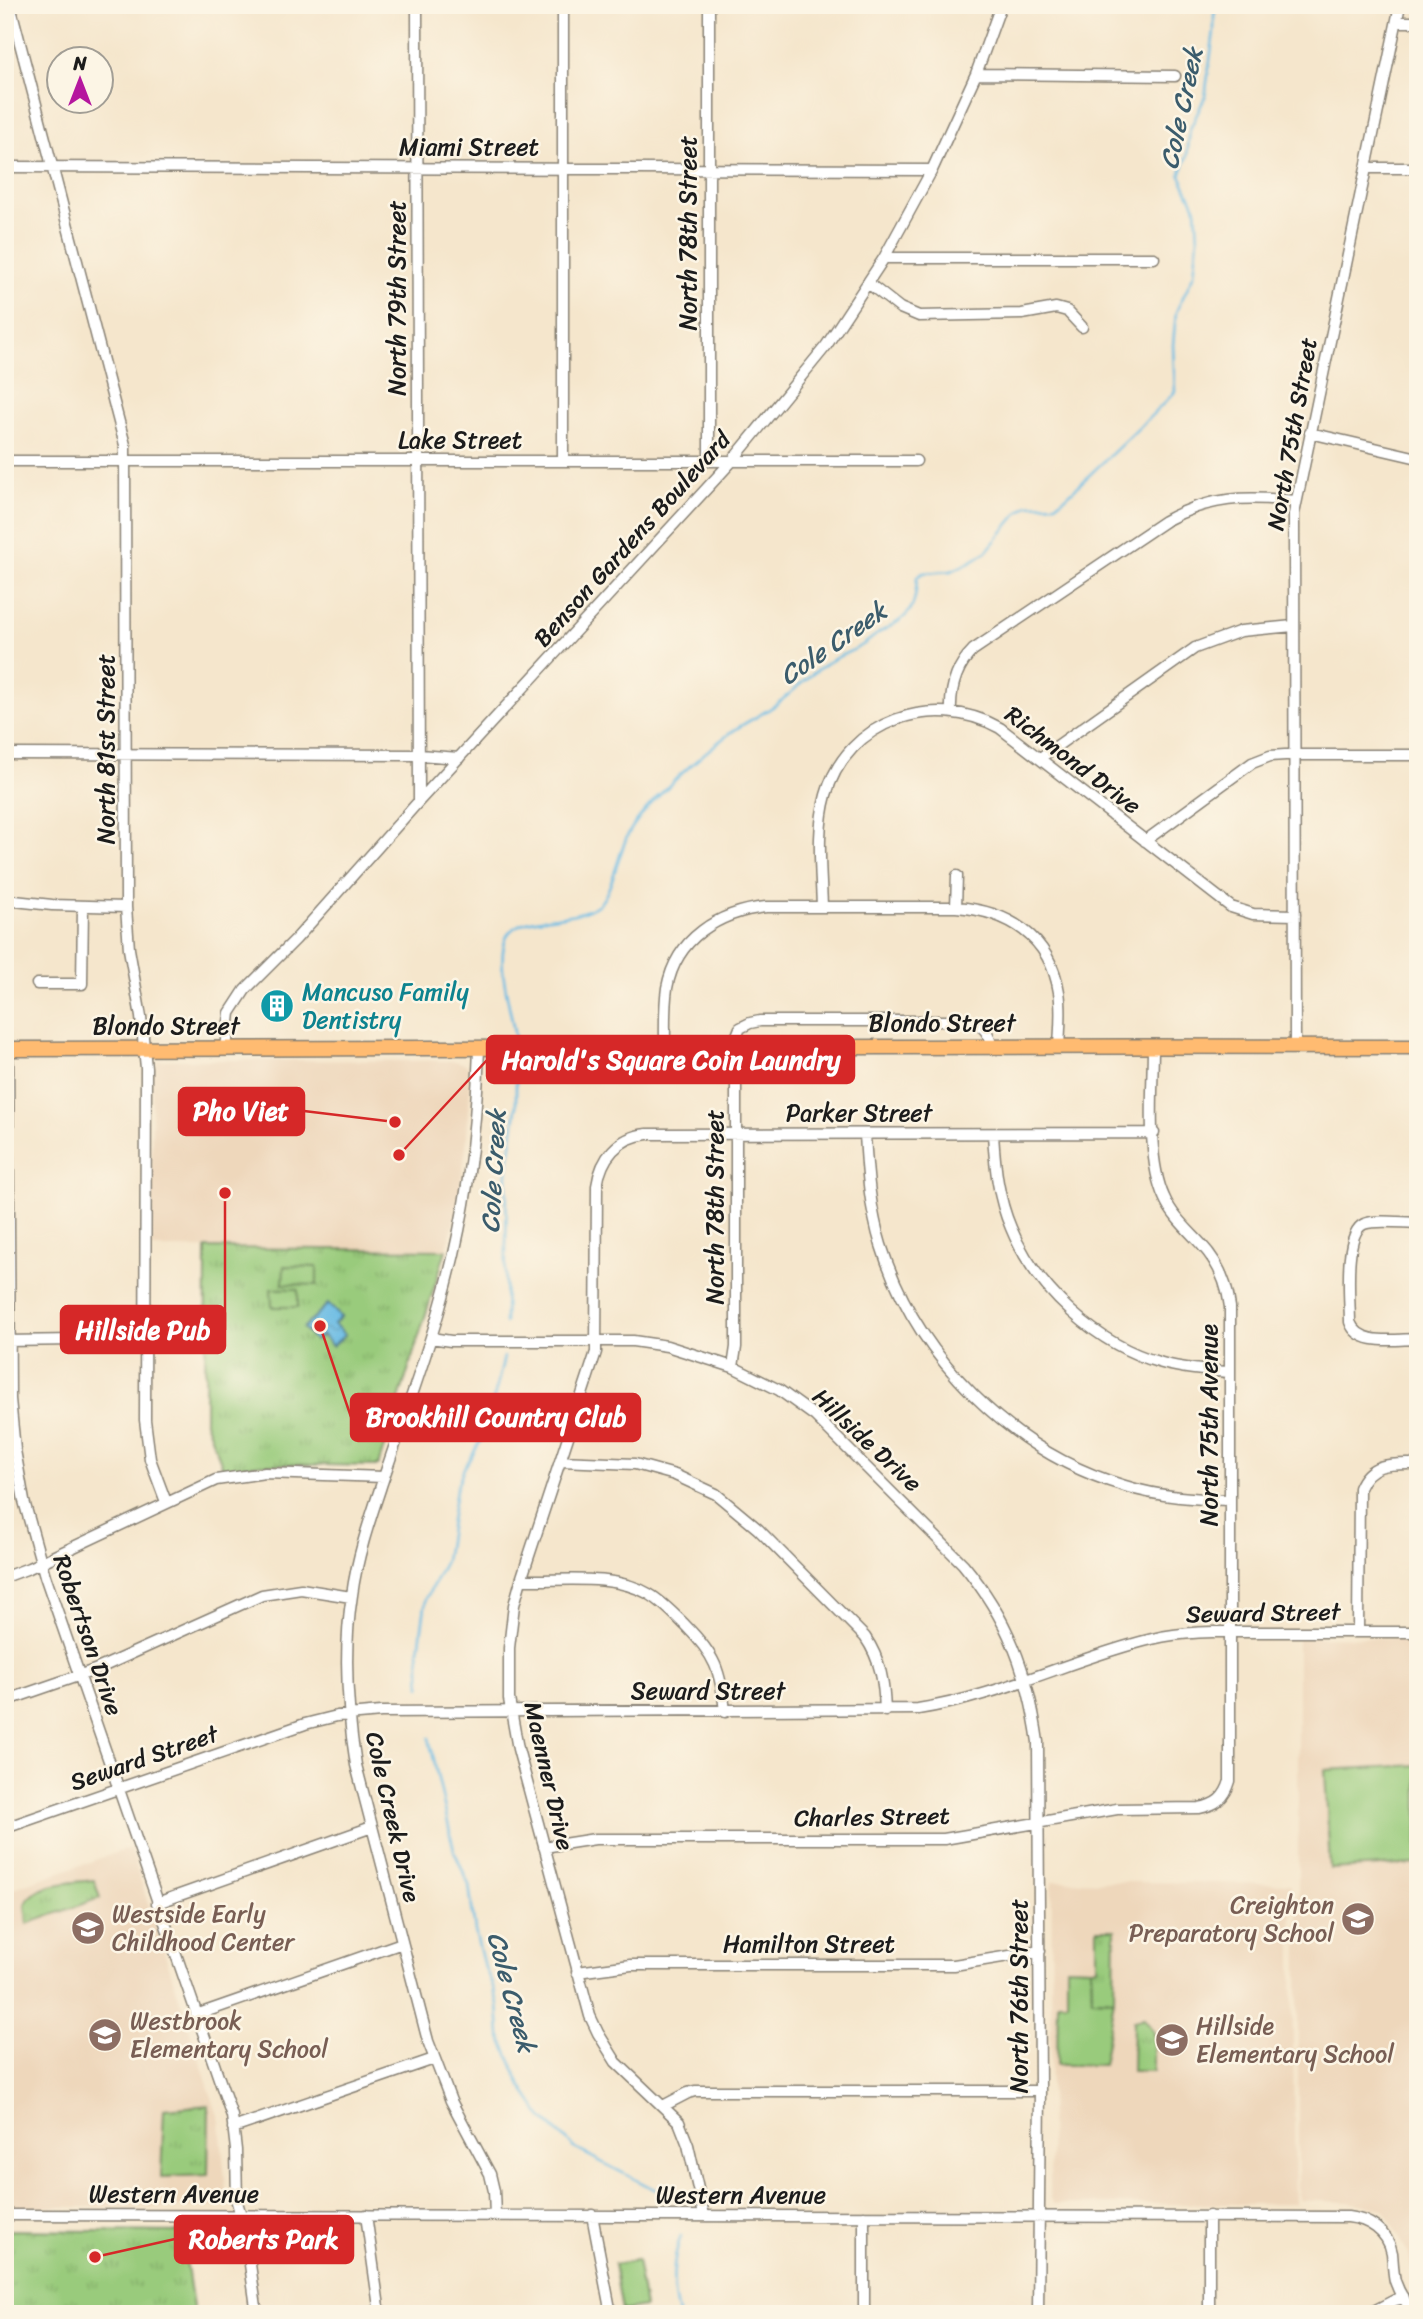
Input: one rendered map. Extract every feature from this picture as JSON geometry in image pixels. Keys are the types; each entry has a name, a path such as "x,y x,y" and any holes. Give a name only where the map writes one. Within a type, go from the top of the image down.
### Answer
{"main road":[{"name":"Blondo Street","path":"7,1049 533,1050 736,1046 1418,1046"}],"street":[{"name":"North 81st Street","path":"10,5 10,22 52,167 125,445 127,907 129,949 144,1049 146,1438 153,1468 166,1502"},
{"name":"North 79th Street","path":"417,5 419,801"},
{"path":"563,5 563,461"},
{"name":"North 78th Street","path":"709,5 709,461"},
{"name":"Benson Gardens Boulevard","path":"226,1049 228,1020 236,1001 296,939 419,801 732,461 818,356 884,258 932,170 976,74 1001,5"},
{"name":"North 75th Street","path":"1296,1046 1293,528 1296,501 1400,5"},
{"path":"1397,22 1418,22"},
{"path":"976,74 1175,76"},
{"name":"Miami Street","path":"5,167 932,170"},
{"path":"1367,169 1418,169"},
{"path":"884,258 1154,258"},
{"path":"868,284 900,308 919,316 964,313 1022,314 1056,308 1067,312 1082,327"},
{"path":"1310,433 1418,458"},
{"name":"Lake Street","path":"5,461 916,461"},
{"path":"951,712 950,702 956,675 973,650 1165,521 1192,508 1224,499 1255,497 1296,501"},
{"path":"1040,758 1195,648 1241,631 1293,626"},
{"name":"Richmond Drive","path":"821,907 823,810 829,784 840,764 861,739 888,722 919,712 951,712 964,713 989,722 1014,737 1231,907 1253,914 1295,915"},
{"path":"5,754 419,755 459,758"},
{"path":"1145,841 1252,763 1270,756 1418,755"},
{"path":"956,907 957,876"},
{"path":"5,900 127,907"},
{"path":"37,984 82,984 83,906"},
{"path":"666,1048 666,1003 670,978 683,951 705,928 724,916 746,909 821,907 956,907 983,910 1004,917 1024,930 1040,946 1051,964 1060,1004 1059,1046"},
{"path":"736,1046 737,1032 744,1025 769,1021 964,1021 983,1027 989,1034 991,1046"},
{"name":"North 78th Street","path":"733,1367 736,1347 736,1046"},
{"name":"North 75th Avenue","path":"1153,1046 1155,1168 1164,1199 1178,1220 1208,1251 1225,1281 1230,1307 1230,1781 1219,1801 1199,1808"},
{"name":"Robertson Drive","path":"7,1049 6,1241 10,1451 41,1563 156,1903 226,2098 236,2150 237,2202 241,2215"},
{"name":"Cole Creek Drive","path":"479,1049 476,1129 468,1192 456,1252 431,1338 361,1552 352,1597 347,1656 349,1714 356,1765 402,1943 434,2059 451,2101 490,2174 495,2215"},
{"name":"Parker Street","path":"597,1190 600,1171 613,1150 629,1138 647,1134 1154,1133"},
{"path":"865,1134 872,1212 894,1280 928,1340 950,1369 978,1398 1032,1443 1061,1461 1092,1475 1158,1494 1230,1500"},
{"path":"993,1134 997,1183 1010,1228 1031,1265 1063,1302 1101,1334 1140,1356 1181,1368 1230,1372"},
{"name":"Maenner Drive","path":"597,1190 595,1357 514,1605 509,1648 511,1712 518,1749 590,2016 607,2050 628,2076 679,2122 704,2216"},
{"path":"1418,1223 1367,1223 1356,1230 1350,1244 1350,1322 1357,1334 1368,1339 1418,1339"},
{"name":"Hillside Drive","path":"431,1338 451,1341 596,1340 667,1346 709,1357 779,1390 815,1416 981,1585 1012,1640 1026,1680"},
{"path":"7,1340 146,1339"},
{"path":"560,1461 617,1462 652,1467 697,1484 731,1504 865,1637 882,1672 885,1711"},
{"path":"1358,1632 1359,1488 1367,1474 1377,1466 1418,1464"},
{"path":"5,1577 41,1563 216,1480 249,1474 384,1477"},
{"path":"521,1580 622,1584 651,1595 700,1639 713,1656 720,1672 725,1712"},
{"path":"5,1701 80,1675 262,1595 301,1589 352,1597"},
{"name":"Seward Street","path":"5,1828 305,1724 349,1714 885,1711 946,1705 1152,1639 1184,1634 1418,1632"},
{"name":"North 76th Street","path":"1026,1680 1038,1742 1038,2314"},
{"name":"Charles Street","path":"544,1847 595,1839 944,1839 1118,1809 1199,1808"},
{"path":"156,1903 372,1827"},
{"path":"196,2015 402,1943"},
{"name":"Hamilton Street","path":"577,1972 631,1965 954,1965 1040,1951"},
{"path":"233,2128 434,2059"},
{"path":"663,2106 695,2091 1040,2091"},
{"name":"Western Avenue","path":"5,2215 1348,2217 1361,2219 1378,2229 1390,2246 1396,2285 1416,2314"},
{"path":"241,2215 257,2314"},
{"path":"592,2215 611,2314"},
{"path":"366,2216 380,2314"},
{"path":"864,2216 864,2314"},
{"path":"1209,2216 1209,2314"},
{"path":"1368,2314 1404,2298"}],"shaded area":[{"path":"158,1061 456,1061 467,1065 471,1076 466,1147 456,1215 446,1250 152,1248 152,1070"},
{"name":"Creighton Preparatory School","path":"1298,1637 1418,1638 1418,2292 1407,2251 1383,2209 1349,2202 1298,2200"},
{"path":"130,1848 220,2122 227,2204 222,2207 5,2207 5,1891"},
{"name":"Hillside Elementary School","path":"1052,1881 1291,1884 1295,2204 1054,2204 1050,2197"}],"green space":[{"path":"206,1248 446,1250 378,1466 261,1464 224,1470 205,1422"},
{"path":"284,1266 317,1267 317,1285 283,1284"},
{"path":"271,1289 298,1289 298,1307 272,1307"},
{"path":"1418,1765 1418,1864 1330,1869 1325,1770"},
{"path":"94,1880 100,1898 27,1924 25,1904 38,1891 55,1885"},
{"path":"1097,1929 1115,1929 1114,2000 1092,1999 1091,1968 1097,1967"},
{"path":"1067,1967 1091,1968 1092,1999 1114,2000 1103,2065 1057,2065 1058,2002 1067,2002"},
{"path":"1144,2018 1153,2031 1153,2071 1132,2071 1133,2021"},
{"path":"209,2105 208,2175 161,2177 164,2109"},
{"path":"5,2230 182,2232 194,2314 5,2314"},
{"path":"637,2260 645,2307 622,2311 614,2264"}],"water":[{"path":"328,1304 341,1317 334,1324 345,1335 332,1346 322,1335 315,1341 303,1328"}],"waterway":[{"name":"Cole Creek","path":"515,1041 502,960 507,936 514,928 535,920 575,914 599,904 608,890 630,831 649,806 692,764 733,731 778,703 828,663 861,646 902,619 913,605 917,577 923,573 951,571 967,564 986,552 1018,513 1028,505 1056,504 1066,497 1175,392 1173,345 1176,312 1194,274 1198,239 1196,209 1180,175 1187,157 1190,129 1205,97 1214,15 1218,5"},
{"name":"Cole Creek","path":"505,1323 507,1173 516,1109 516,1051"},
{"name":"Cole Creek","path":"421,1687 419,1650 426,1599 445,1561 456,1489 488,1423 504,1357"},
{"name":"Cole Creek","path":"429,1738 454,1850 469,1885 475,1931 483,1963 498,2004 500,2035 521,2086 542,2117 576,2149 656,2190"},
{"name":"Cole Creek","path":"678,2314 674,2275 681,2236"}],"place":[{"name":"Mancuso Family Dentistry","path":"277,1006"},
{"name":"Pho Viet","path":"395,1122"},
{"name":"Harold's Square Coin Laundry","path":"399,1155"},
{"name":"Hillside Pub","path":"225,1193"},
{"name":"Brookhill Country Club","path":"320,1326"},
{"name":"Creighton Preparatory School","path":"1358,1919"},
{"name":"Westside Early Childhood Center","path":"88,1928"},
{"name":"Westbrook Elementary School","path":"105,2035"},
{"name":"Hillside Elementary School","path":"1172,2040"},
{"name":"Roberts Park","path":"95,2257"}]}
